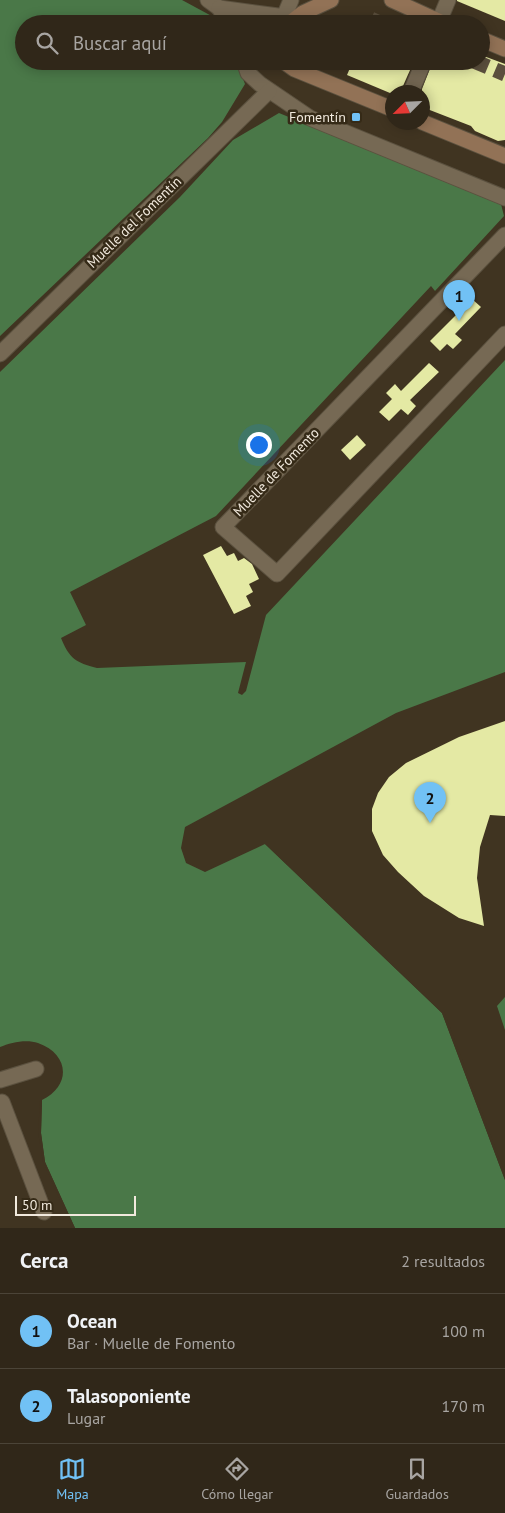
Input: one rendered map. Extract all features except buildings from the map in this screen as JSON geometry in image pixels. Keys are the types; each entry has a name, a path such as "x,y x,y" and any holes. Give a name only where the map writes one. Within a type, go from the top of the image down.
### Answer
{"street":[{"path":"285,15 291,0"},
{"path":"298,15 331,0"},
{"path":"392,0 424,15"},
{"path":"443,15 448,0"},
{"path":"214,4 259,15"},
{"path":"214,4 222,15"},
{"path":"490,43 505,49"},
{"path":"247,70 269,91 310,118 505,198"},
{"path":"296,70 385,106"},
{"path":"414,85 420,70"},
{"name":"Muelle del Fomentín","path":"0,354 269,91"},
{"path":"430,125 505,156"},
{"name":"Muelle de Fomento","path":"505,235 223,527 277,574 505,334"},
{"path":"0,1080 36,1069"},
{"path":"1,1108 42,1212"}],"shaded area":[{"path":"0,0 182,0 210,15 15,15 15,70 240,70 245,84 222,122 208,138 0,336"},
{"path":"279,113 501,204 504,216 435,291 431,286 216,516 70,592 86,625 61,638 74,659 97,668 246,662 238,693 242,695 246,691 266,615 505,360 505,672 396,713 185,827 181,848 186,863 205,872 265,844 442,1013 505,1180 505,1228 75,1228 45,1162 41,1133 42,1100 52,1094 62,1078 61,1062 56,1054 48,1048 34,1042 19,1042 0,1047 0,372 180,197 233,140"},
{"path":"505,997 505,1030 497,1006"}],"pier":[{"path":"267,843 444,1011 505,1173 505,1180 442,1013 265,844"},
{"path":"42,1100 41,1133 45,1162 75,1228 72,1228 43,1162 38,1133 40,1101"}],"tunnel":[{"path":"490,68 505,74"}],"place":[{"name":"Fomentín","path":"356,117"},
{"name":"Ocean","path":"459,321"},
{"name":"Talasoponiente","path":"430,823"}]}
